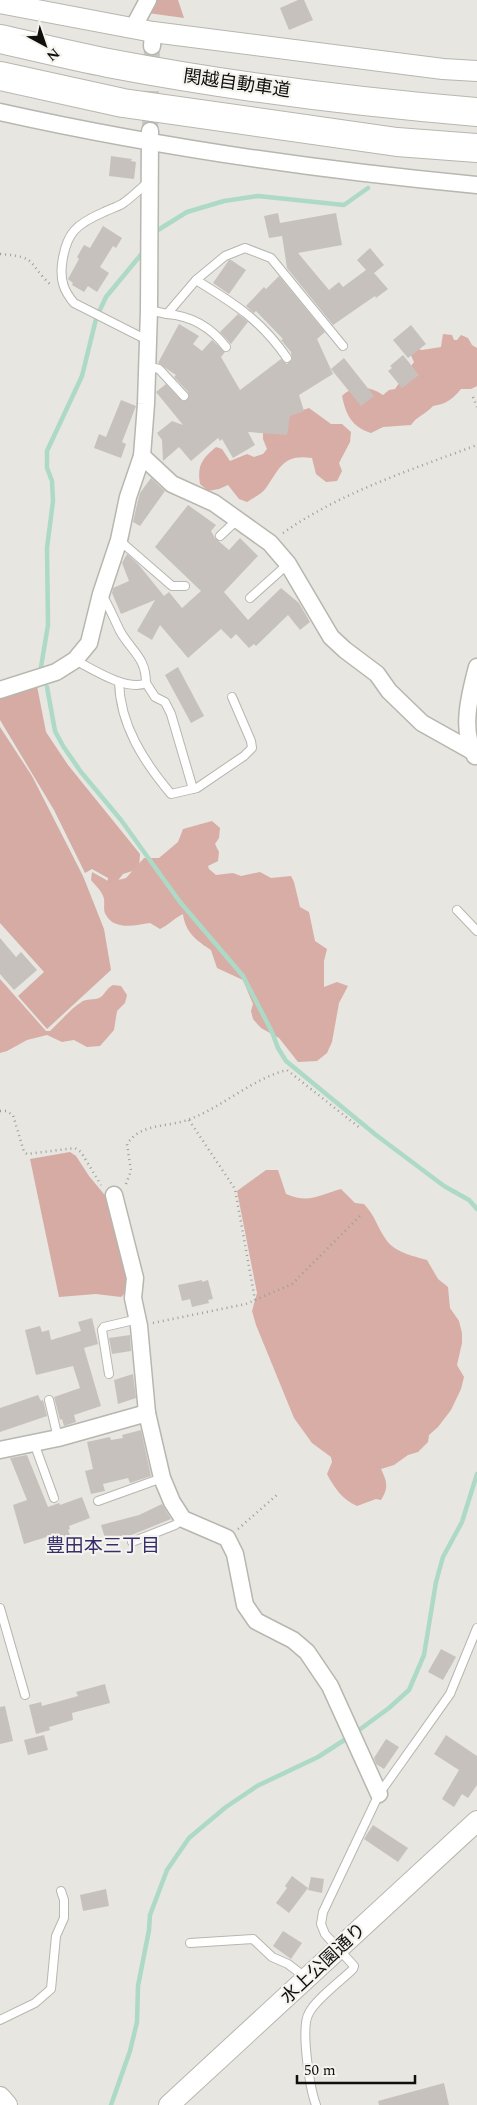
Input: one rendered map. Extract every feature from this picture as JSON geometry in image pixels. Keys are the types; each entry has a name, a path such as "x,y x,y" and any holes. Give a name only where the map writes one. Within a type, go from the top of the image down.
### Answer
{"highway":[{"name":"関越自動車道","path":"0,39 107,63 260,87 403,106 477,112"},
{"name":"関越自動車道","path":"0,76 124,103 397,142 477,148"}],"street":[{"path":"132,28 148,0"},
{"path":"0,3 132,28 153,40 477,71"},
{"path":"0,112 150,136 248,158 477,185"},
{"path":"0,690 56,672 75,660 88,643 101,594 119,540 128,497 142,456 146,404 149,310 150,136"},
{"path":"142,456 172,484 214,503 270,543 288,564 331,637 377,674 389,691 422,723 474,755"},
{"path":"474,755 467,725 477,667"},
{"path":"114,1195 135,1278 133,1298 138,1322 148,1413 162,1478 182,1519 228,1538 235,1554 245,1605 256,1621 293,1640 307,1652 330,1686 379,1794"},
{"path":"0,1450 58,1438 148,1413"},
{"name":"水上公園通り","path":"169,2105 477,1820"},
{"path":"0,2097 7,2105"}],"lane":[{"path":"147,340 82,308 66,292 62,284 61,270 66,243 74,230 86,220 121,205 150,180"},
{"path":"167,314 196,280 225,256 246,248 271,258 343,346"},
{"path":"196,280 244,310 273,338 288,358"},
{"path":"149,310 186,316 215,334 226,347"},
{"path":"147,366 159,369 184,396"},
{"path":"220,536 238,519"},
{"path":"119,540 172,586 185,586"},
{"path":"250,598 288,564"},
{"path":"101,594 120,632 140,657 146,671 146,684 155,697 165,702 172,714 193,789"},
{"path":"75,660 119,682 140,686 146,684"},
{"path":"119,682 120,698 126,720 136,743 151,769 171,794 193,789 219,774 252,748 252,741 232,697"},
{"path":"457,910 477,931"},
{"path":"109,1374 102,1330 104,1327 138,1322"},
{"path":"48,1400 58,1438"},
{"path":"34,1443 54,1498"},
{"path":"98,1501 162,1478"},
{"path":"132,1542 175,1525 182,1519"},
{"path":"0,1608 25,1694"},
{"path":"316,2105 311,2092 305,2034 308,2012 354,1969 354,1966 325,1934 321,1924 323,1912 379,1794 450,1694 477,1628"},
{"path":"0,2020 35,2003 51,1989 56,1936 64,1918 64,1900 61,1891"},
{"path":"190,1943 253,1939 272,1957 288,1964 306,1978"}],"path":[{"path":"0,254 18,255 30,260 53,287 66,292"},
{"path":"473,397 477,407"},
{"path":"270,543 322,508 381,482 477,445"},
{"path":"0,1111 6,1111 13,1115 24,1152 27,1154 75,1148 81,1152 102,1187 114,1195 127,1183 131,1171 127,1144 131,1138 142,1130 157,1125 190,1120 257,1083 288,1070 360,1128"},
{"path":"190,1120 235,1189 255,1300"},
{"path":"138,1322 246,1304 292,1284 360,1216"},
{"path":"228,1538 278,1494"}],"shaded area":[{"path":"153,0 178,0 184,18 148,13"},
{"path":"443,334 452,335 454,340 457,340 461,335 468,338 472,345 477,348 477,386 471,389 461,389 449,400 433,406 411,425 383,427 371,433 355,424 348,414 342,396 357,388 367,388 383,395 389,390 395,389 414,362 409,351 414,348 422,350 441,347"},
{"path":"309,408 331,424 342,424 351,432 350,442 339,463 342,471 337,481 326,482 316,474 312,458 302,457 288,460 283,464 264,490 247,502 239,499 228,485 208,491 200,484 200,467 207,455 216,447 222,449 230,461 247,454 254,457 263,454 267,449 263,439 263,430 287,415"},
{"path":"37,686 46,732 68,765 140,854 139,869 123,874 109,892 107,889 108,878 92,869 85,873 54,810 0,720 0,699 9,693"},
{"path":"0,727 32,776 83,876 104,929 111,970 47,1029 18,996 44,972 0,923"},
{"path":"212,821 220,828 219,838 215,844 219,852 218,861 208,866 209,869 216,875 233,873 241,876 260,872 271,878 291,876 300,907 309,912 315,941 327,949 324,961 324,987 337,982 348,986 339,1003 332,1042 327,1053 317,1061 298,1062 279,1038 261,1028 253,1019 251,1011 253,1004 243,980 217,968 211,950 192,935 186,926 183,914 160,929 150,923 132,926 120,925 110,920 105,913 104,898 91,880 92,872 110,882 126,878 144,858 159,858 178,842 183,829"},
{"path":"0,979 46,1031 50,1031 83,1001 100,998 113,985 121,986 127,995 125,1003 117,1011 114,1030 100,1046 87,1047 74,1040 62,1042 47,1035 27,1040 0,1053"},
{"path":"70,1152 76,1156 89,1176 108,1199 128,1270 126,1292 121,1297 96,1294 59,1297 30,1159"},
{"path":"266,1170 278,1170 286,1194 294,1197 314,1198 341,1189 355,1203 364,1204 393,1247 404,1253 427,1260 438,1279 448,1287 450,1308 459,1321 462,1333 462,1343 457,1365 464,1377 461,1389 451,1410 429,1435 428,1442 418,1452 408,1455 394,1465 381,1469 386,1484 381,1500 376,1499 357,1506 343,1497 336,1489 327,1474 332,1462 331,1457 312,1443 294,1418 256,1325 252,1311 257,1293 237,1191"}],"building":[{"path":"298,0 304,0 313,20 289,30 280,8"},
{"path":"111,156 132,159 131,161 136,162 134,179 109,176"},
{"path":"278,213 280,223 336,213 342,245 298,253 329,290 339,282 343,287 366,270 357,260 370,248 384,265 374,273 388,289 333,325 287,268 282,236 269,238 264,216"},
{"path":"103,226 122,238 116,248 113,246 100,267 109,273 97,292 88,286 84,292 72,285 73,283 68,279 84,245 90,248"},
{"path":"229,260 246,270 229,294 213,283"},
{"path":"279,276 325,332 317,339 333,374 299,395 304,411 290,416 287,435 248,432 255,445 233,458 222,439 220,441 218,438 191,461 179,447 163,461 162,440 157,433 172,421 183,425 156,392 166,384 182,401 187,400 189,397 188,392 174,377 176,375 158,363 179,324 199,336 193,344 202,351 212,340 225,352 221,357 240,390 281,359 287,364 292,360 291,352 281,340 283,339 256,311 254,313 246,306 264,287 266,289"},
{"path":"238,314 248,322 231,344 220,332"},
{"path":"411,325 426,344 408,358 393,340"},
{"path":"403,355 419,375 402,388 388,371 392,368 390,366"},
{"path":"344,358 374,396 361,406 331,369"},
{"path":"121,400 136,406 122,442 126,444 121,458 94,448 99,434 106,437"},
{"path":"151,478 165,491 140,526 133,522 138,500 140,493"},
{"path":"188,505 216,525 211,531 215,538 229,550 240,538 258,556 224,592 248,620 281,588 299,603 310,622 300,630 288,615 256,646 254,644 249,648 236,634 231,639 221,629 188,658 160,625 152,640 137,631 155,600 121,614 112,593 113,588 129,581 122,563 127,554 138,564 164,596 169,592 182,608 201,591 155,547"},
{"path":"178,667 204,716 191,723 165,675"},
{"path":"0,938 16,957 21,952 37,970 14,990 0,974"},
{"path":"202,1280 202,1282 208,1280 213,1299 208,1300 209,1303 192,1307 190,1299 182,1301 178,1285"},
{"path":"92,1318 98,1344 84,1348 101,1406 74,1415 76,1422 64,1426 62,1419 60,1420 54,1397 80,1388 73,1366 36,1375 25,1330 40,1326 42,1332 49,1330 51,1340 81,1331 78,1322"},
{"path":"130,1335 131,1351 112,1354 109,1338"},
{"path":"133,1374 136,1398 118,1404 114,1380"},
{"path":"38,1395 41,1401 43,1400 47,1416 0,1432 0,1408"},
{"path":"141,1430 151,1476 130,1483 128,1478 103,1484 105,1491 91,1494 85,1471 93,1469 87,1442 110,1437 111,1440 123,1438 122,1435"},
{"path":"27,1455 48,1507 82,1497 90,1518 69,1526 70,1529 68,1530 73,1543 58,1549 53,1535 24,1544 13,1505 27,1500 10,1458"},
{"path":"162,1504 171,1519 107,1545 101,1525 139,1515"},
{"path":"441,1649 456,1657 443,1680 428,1672"},
{"path":"105,1684 110,1703 72,1713 73,1720 49,1727 50,1730 36,1734 29,1705 41,1702 42,1706 78,1696 76,1692"},
{"path":"5,1706 13,1741 0,1744 0,1707"},
{"path":"44,1735 48,1750 28,1755 24,1740"},
{"path":"446,1735 477,1756 477,1785 468,1798 462,1794 454,1807 442,1799 459,1770 434,1754"},
{"path":"386,1739 399,1747 384,1769 376,1764 374,1758"},
{"path":"373,1825 408,1848 398,1862 364,1839"},
{"path":"292,1876 308,1888 289,1913 276,1903 287,1888 285,1886"},
{"path":"311,1877 324,1879 322,1893 308,1890"},
{"path":"106,1889 109,1906 83,1911 80,1895"},
{"path":"283,1931 302,1943 291,1959 273,1946"},
{"path":"444,2083 449,2105 379,2105 378,2101"}],"waterway":[{"path":"158,230 187,212 224,201 258,196 344,205 368,188"},
{"path":"99,312 106,297 144,251"},
{"path":"41,667 48,625 47,548 53,501 52,481 47,468 47,451 82,376 96,319"},
{"path":"47,687 55,731 63,746 81,772 121,820 180,902 243,976 286,1061 376,1135 444,1186 469,1200 477,1209"},
{"path":"355,1733 389,1708 409,1690 424,1655 436,1582 443,1557 462,1522 477,1474"},
{"path":"111,2105 130,2051 137,2022 138,1986 149,1930 150,1915 167,1870 189,1838 226,1807 257,1786 318,1757 349,1737"}],"tunnel":[{"path":"150,131 152,46"}],"district":[{"name":"豊田本三丁目","path":"103,1545"}]}
